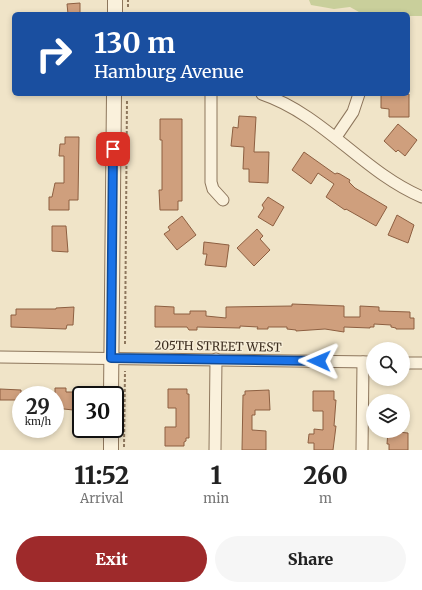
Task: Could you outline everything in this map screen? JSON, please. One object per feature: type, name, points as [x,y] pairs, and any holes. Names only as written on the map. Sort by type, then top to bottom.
[{"type":"street","points":[[115,0],[115,12]]},
{"type":"street","points":[[111,386],[114,96]]},
{"type":"street","points":[[211,96],[211,182],[213,189],[223,200]]},
{"type":"street","points":[[268,96],[280,100],[304,114],[400,186],[422,197]]},
{"type":"street","points":[[336,137],[351,116],[357,96]]},
{"type":"street","name":"205TH STREET WEST","points":[[0,357],[366,362]]},
{"type":"street","points":[[215,450],[216,359]]},
{"type":"street","points":[[410,363],[422,363]]},
{"type":"street","points":[[362,450],[366,386]]},
{"type":"street","points":[[111,438],[111,450]]},
{"type":"path","points":[[125,344],[127,100]]},
{"type":"path","points":[[124,450],[125,371]]},
{"type":"green space","points":[[309,0],[422,0],[422,16],[410,16],[410,12],[359,12],[350,7],[334,9],[311,5]]},
{"type":"building","points":[[80,3],[80,12],[68,12],[67,4]]},
{"type":"building","points":[[381,96],[409,96],[409,117],[389,117],[389,109],[381,108]]},
{"type":"building","points":[[239,116],[256,117],[254,152],[269,152],[268,183],[249,182],[249,169],[243,169],[244,147],[231,146],[233,127],[238,128]]},
{"type":"building","points":[[160,119],[182,119],[182,201],[178,201],[178,210],[160,210],[159,190],[162,190],[162,140],[160,140]]},
{"type":"building","points":[[398,124],[417,140],[405,156],[398,150],[396,152],[384,141]]},
{"type":"building","points":[[65,137],[79,137],[78,200],[69,200],[69,210],[49,210],[49,197],[52,197],[55,183],[64,183],[64,156],[59,156],[60,144],[65,144]]},
{"type":"building","points":[[304,152],[335,174],[340,174],[350,180],[349,182],[355,188],[387,207],[376,226],[346,209],[345,210],[326,197],[334,184],[318,173],[311,184],[292,170]]},
{"type":"building","points":[[268,197],[284,207],[273,226],[258,217],[264,208],[262,205]]},
{"type":"building","points":[[397,215],[414,225],[408,243],[388,235]]},
{"type":"building","points":[[182,216],[196,235],[177,250],[164,234],[170,230],[168,227]]},
{"type":"building","points":[[52,226],[66,226],[68,252],[52,251]]},
{"type":"building","points":[[257,229],[263,236],[260,239],[270,250],[254,266],[237,248]]},
{"type":"building","points":[[204,242],[229,245],[226,267],[205,265],[207,254],[203,254]]},
{"type":"building","points":[[292,304],[344,306],[344,317],[360,317],[360,306],[379,307],[379,311],[410,312],[410,318],[414,318],[414,329],[396,329],[391,327],[391,325],[374,324],[374,327],[370,328],[344,327],[344,332],[325,329],[296,331],[287,329],[287,327],[268,327],[268,329],[257,329],[258,327],[240,326],[240,328],[197,327],[197,330],[189,330],[187,327],[155,327],[155,306],[174,307],[174,314],[190,314],[190,311],[206,311],[206,316],[226,318],[226,307],[292,306]]},
{"type":"building","points":[[74,307],[73,325],[67,325],[66,329],[11,327],[11,315],[16,315],[16,309],[56,309]]},
{"type":"building","points":[[64,388],[66,388],[66,392],[72,392],[72,410],[64,409]]},
{"type":"building","points":[[0,389],[12,390],[12,400],[0,400]]},
{"type":"building","points":[[168,389],[187,389],[187,394],[189,394],[189,438],[186,438],[184,446],[165,446],[165,427],[176,427],[176,408],[168,408]]},
{"type":"building","points":[[269,390],[270,410],[255,410],[255,415],[252,415],[252,430],[266,431],[266,450],[242,450],[243,395],[245,395],[245,391]]},
{"type":"building","points":[[313,391],[334,391],[334,400],[336,400],[334,426],[336,426],[333,450],[314,450],[314,443],[308,443],[309,434],[314,434],[314,429],[323,430],[323,411],[313,411]]},
{"type":"building","points":[[387,438],[408,438],[408,450],[389,450],[389,444],[387,444]]},
{"type":"route","points":[[113,149],[111,358],[319,361]]}]
